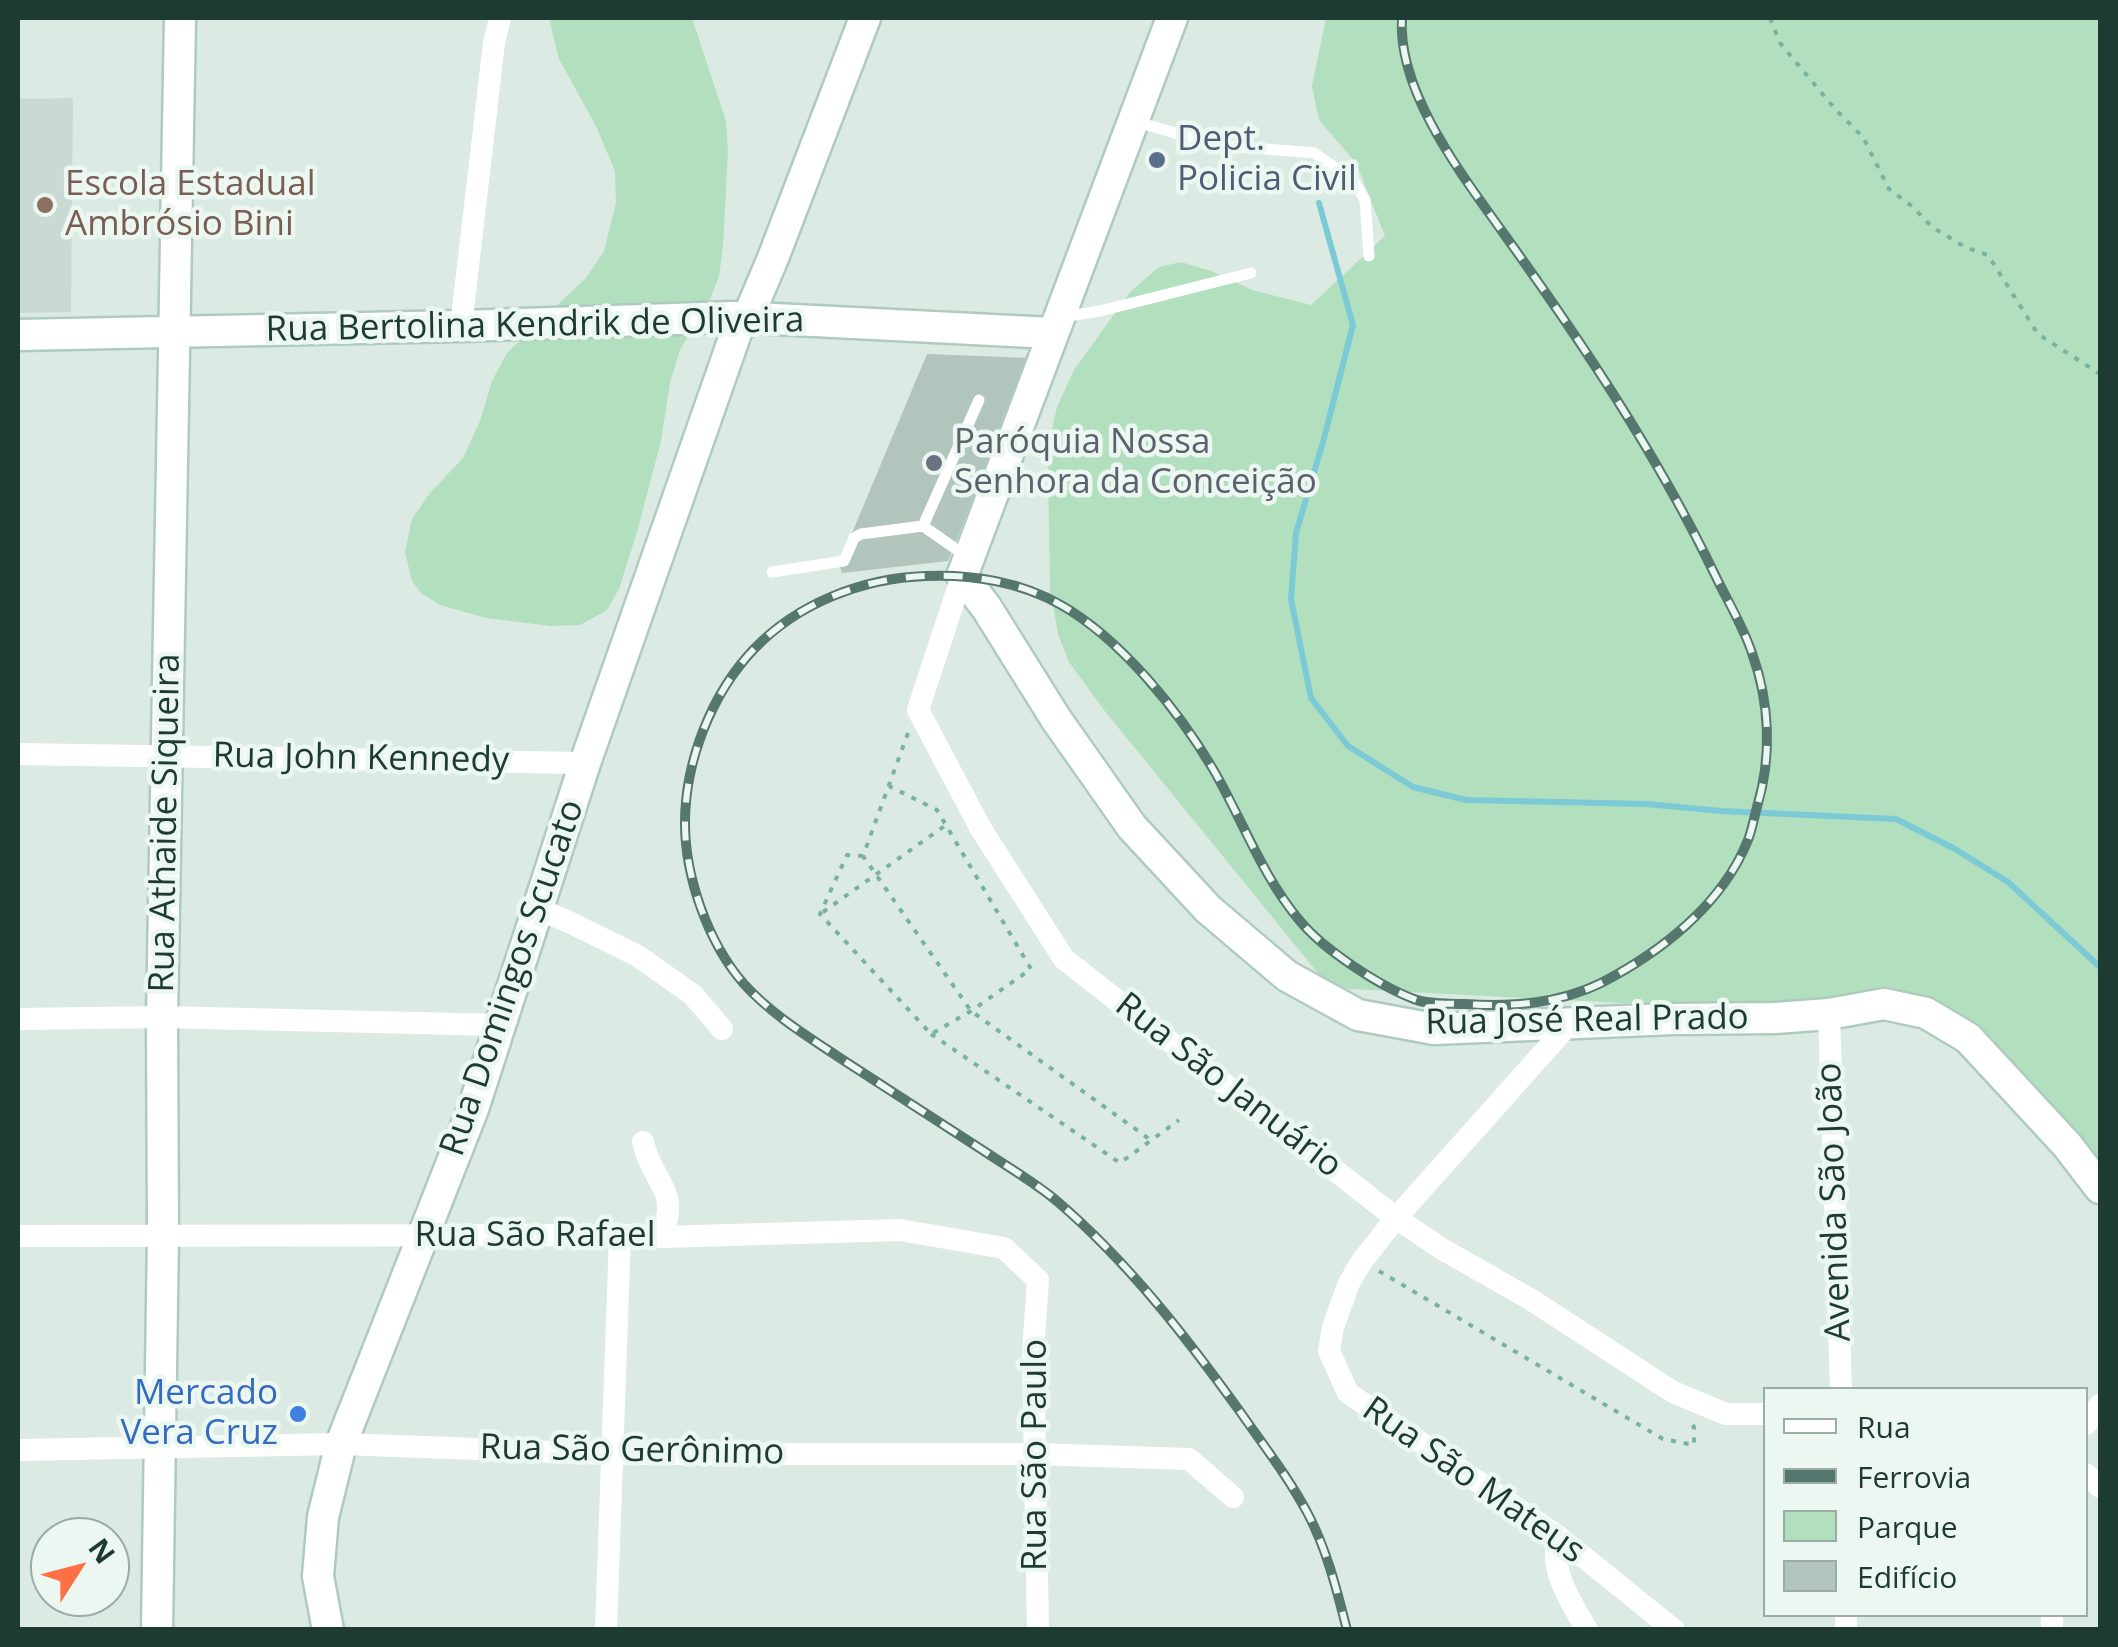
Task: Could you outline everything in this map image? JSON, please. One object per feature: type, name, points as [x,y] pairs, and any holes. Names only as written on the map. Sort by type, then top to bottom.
[{"type":"street","name":"Rua Athaide Siqueira","points":[[158,1630],[162,1017],[180,18]]},
{"type":"street","points":[[461,326],[500,18]]},
{"type":"street","name":"Rua Domingos Scucato","points":[[740,322],[756,250],[846,18]]},
{"type":"street","name":"Rua Domingos Scucato","points":[[328,1630],[318,1576],[323,1516],[341,1444],[473,1108],[585,764],[740,322],[865,18]]},
{"type":"street","points":[[918,710],[966,567],[1172,18]]},
{"type":"street","name":"Rua Bertolina Kendrik de Oliveira","points":[[18,335],[740,322],[1055,326]]},
{"type":"street","name":"Rua José Real Prado","points":[[966,567],[986,608],[1056,718],[1132,827],[1208,909],[1286,976],[1358,1015],[1434,1029],[1829,1014],[1884,1004],[1926,1013],[1968,1038],[2067,1145],[2100,1188]]},
{"type":"street","name":"Rua São Januário","points":[[918,710],[981,829],[1064,959],[1396,1218],[1442,1248],[1530,1299],[1673,1392],[1726,1414],[1763,1414]]},
{"type":"street","name":"Rua John Kennedy","points":[[18,754],[585,764]]},
{"type":"street","points":[[538,909],[638,956],[693,995],[722,1029]]},
{"type":"street","name":"Avenida São João","points":[[1829,1014],[1841,1387]]},
{"type":"street","points":[[18,1019],[162,1017],[501,1025]]},
{"type":"street","name":"Rua São Mateus","points":[[1569,1024],[1362,1261],[1333,1327],[1329,1351],[1348,1393],[1560,1537],[1674,1630]]},
{"type":"street","points":[[644,1142],[668,1195],[669,1218],[662,1238]]},
{"type":"street","name":"Rua São Rafael","points":[[18,1236],[662,1238],[900,1230],[1004,1248],[1038,1280]]},
{"type":"street","points":[[606,1630],[620,1236]]},
{"type":"street","name":"Rua São Paulo","points":[[1038,1280],[1034,1352],[1038,1630]]},
{"type":"street","name":"Rua São Gerônimo","points":[[18,1450],[341,1444],[612,1454],[1034,1454],[1188,1459],[1233,1497]]},
{"type":"street","points":[[1560,1537],[1555,1549],[1558,1569],[1586,1630]]},
{"type":"lane","points":[[1133,121],[1217,145],[1314,153],[1353,180],[1364,200],[1368,256]]},
{"type":"lane","points":[[1055,326],[1252,273]]},
{"type":"lane","points":[[923,526],[979,400]]},
{"type":"lane","points":[[923,526],[966,567]]},
{"type":"lane","points":[[772,572],[844,561],[854,538],[861,534],[923,526]]},
{"type":"path","points":[[1770,18],[1780,43],[1834,110],[1864,137],[1889,189],[1932,226],[1966,248],[1988,254],[2038,334],[2100,374]]},
{"type":"path","points":[[863,856],[918,710]]},
{"type":"path","points":[[888,786],[937,810],[1031,969],[931,1034]]},
{"type":"path","points":[[820,914],[946,825]]},
{"type":"path","points":[[820,914],[848,856],[863,856]]},
{"type":"path","points":[[863,856],[971,1011],[1152,1141]]},
{"type":"path","points":[[820,914],[931,1034],[1120,1163],[1180,1120]]},
{"type":"path","points":[[1362,1261],[1663,1439],[1694,1445],[1694,1428],[1673,1392]]},
{"type":"shaded area","name":"Escola Estadual Ambrósio Bini","points":[[73,98],[71,312],[18,313],[18,99]]},
{"type":"green space","points":[[549,18],[692,18],[726,121],[728,152],[719,277],[680,350],[670,382],[661,441],[619,589],[607,610],[580,625],[551,626],[486,618],[440,605],[421,593],[412,581],[405,552],[412,519],[463,458],[492,381],[507,353],[586,278],[604,251],[616,203],[615,171],[596,126],[559,59]]},
{"type":"green space","points":[[1326,18],[2100,18],[2100,1160],[1916,1018],[1330,988],[1069,662],[1058,634],[1050,588],[1050,438],[1057,407],[1074,370],[1130,292],[1159,267],[1181,262],[1252,290],[1311,305],[1385,236],[1356,163],[1319,120],[1312,86]]},
{"type":"building","name":"Paróquia Nossa Senhora da Conceição","points":[[927,354],[1029,358],[948,561],[842,573],[839,564]]},
{"type":"waterway","points":[[1319,203],[1353,325],[1296,533],[1291,599],[1311,698],[1348,746],[1413,787],[1466,800],[1647,804],[1896,819],[2008,882],[2100,967]]},
{"type":"railway","points":[[1347,1630],[1326,1556],[1301,1501],[1221,1385],[1156,1302],[1109,1250],[1050,1195],[802,1033],[744,984],[720,949],[701,908],[689,865],[685,823],[690,776],[703,730],[739,667],[771,633],[811,606],[855,588],[902,578],[961,576],[1013,585],[1046,597],[1083,619],[1126,656],[1199,746],[1263,866],[1300,921],[1337,955],[1400,993],[1426,1002],[1483,1005],[1568,996],[1601,983],[1646,957],[1706,906],[1737,864],[1762,788],[1767,730],[1752,653],[1693,531],[1643,443],[1436,132],[1410,75],[1402,18]]},
{"type":"place","name":"Dept. Policia Civil","points":[[1157,160]]},
{"type":"place","name":"Escola Estadual Ambrósio Bini","points":[[45,205]]},
{"type":"place","name":"Paróquia Nossa Senhora da Conceição","points":[[934,463]]},
{"type":"place","name":"Mercado Vera Cruz","points":[[298,1414]]}]
